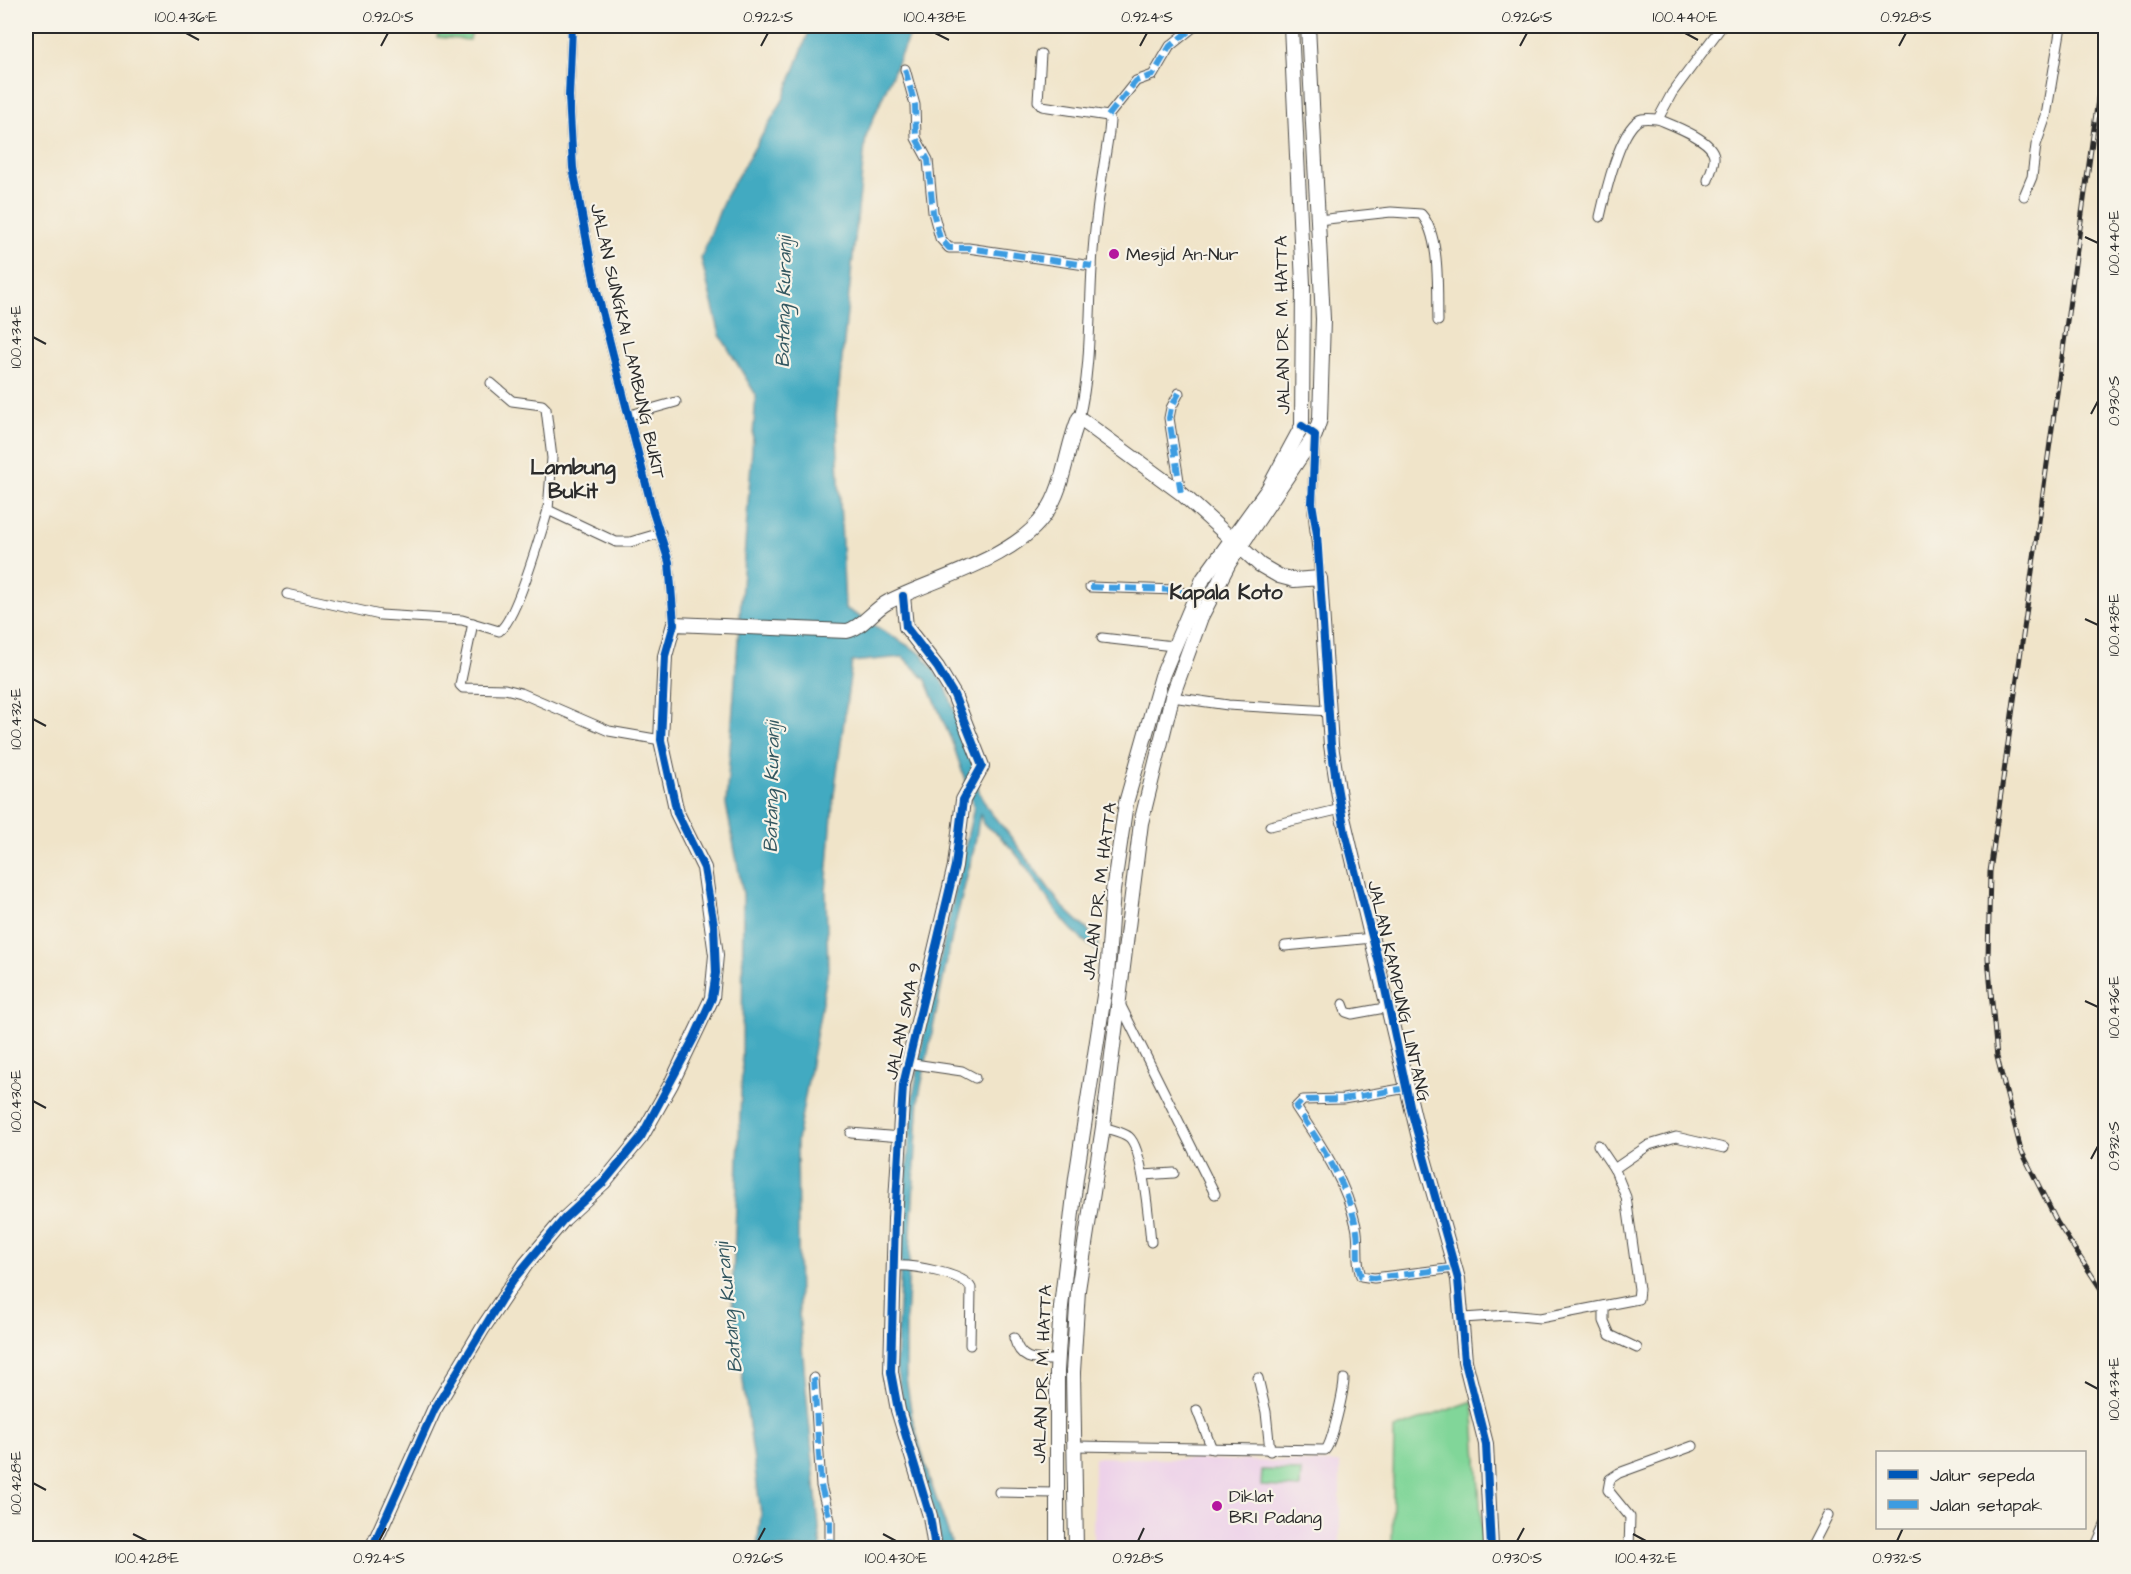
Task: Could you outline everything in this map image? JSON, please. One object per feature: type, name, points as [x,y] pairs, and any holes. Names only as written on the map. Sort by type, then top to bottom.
[{"type":"street","name":"JALAN SUNGKAI LAMBUNG BUKIT","points":[[572,26],[569,96],[573,168],[595,284],[669,562],[674,624]]},
{"type":"street","points":[[1108,116],[1136,81],[1153,75],[1170,46],[1195,26]]},
{"type":"street","name":"JALAN DR. M. HATTA","points":[[1076,1548],[1073,1372],[1078,1290],[1103,1127],[1141,823],[1172,697],[1201,617],[1236,543],[1302,426],[1304,284],[1291,26]]},
{"type":"street","name":"JALAN DR. M. HATTA","points":[[1057,1548],[1057,1366],[1070,1226],[1107,976],[1113,891],[1126,803],[1173,646],[1203,579],[1236,543],[1316,435],[1320,419],[1323,319],[1308,26]]},
{"type":"street","points":[[1658,119],[1672,93],[1722,26]]},
{"type":"street","points":[[2024,196],[2032,177],[2036,145],[2046,116],[2061,26]]},
{"type":"street","points":[[1041,54],[1038,101],[1042,106],[1108,116]]},
{"type":"street","points":[[904,69],[915,105],[915,138],[928,160],[933,212],[940,238],[945,245],[953,249],[968,248],[1092,266]]},
{"type":"street","points":[[372,1548],[434,1410],[494,1310],[513,1280],[544,1242],[604,1182],[641,1137],[676,1075],[712,998],[716,955],[704,868],[677,813],[661,740],[665,656],[674,624],[848,631],[887,602],[994,554],[1034,529],[1047,513],[1059,486],[1085,393],[1096,211],[1110,121],[1108,116]]},
{"type":"street","points":[[1600,217],[1613,164],[1639,120],[1658,119],[1694,135],[1712,149],[1714,159],[1708,180]]},
{"type":"street","points":[[1297,177],[1314,176]]},
{"type":"street","points":[[1318,220],[1391,212],[1421,213],[1427,220],[1433,236],[1438,321]]},
{"type":"street","points":[[287,594],[380,615],[462,620],[499,631],[507,622],[519,596],[548,510],[552,458],[546,409],[542,405],[512,401],[491,383]]},
{"type":"street","points":[[1179,393],[1170,408],[1169,418],[1180,493]]},
{"type":"street","points":[[630,416],[676,402]]},
{"type":"street","points":[[1079,418],[1180,493],[1260,565],[1279,576],[1294,580],[1320,578]]},
{"type":"street","points":[[1302,426],[1316,435]]},
{"type":"street","name":"JALAN KAMPUNG LINTANG","points":[[1316,435],[1312,503],[1320,578],[1331,745],[1341,809],[1431,1186],[1455,1268],[1463,1318],[1466,1361],[1486,1444],[1491,1548]]},
{"type":"street","points":[[548,510],[616,542],[630,542],[661,533]]},
{"type":"street","points":[[1090,586],[1175,590],[1195,597]]},
{"type":"street","name":"JALAN SMA 9","points":[[903,596],[904,618],[910,635],[937,667],[954,695],[982,766],[966,793],[960,815],[955,866],[912,1064],[901,1137],[901,1266],[891,1372],[893,1389],[930,1516],[936,1548]]},
{"type":"street","points":[[473,623],[460,685],[463,688],[505,689],[520,693],[609,731],[661,740]]},
{"type":"street","points":[[1102,638],[1173,646]]},
{"type":"street","points":[[1172,697],[1240,706],[1330,711]]},
{"type":"street","points":[[1270,826],[1341,809]]},
{"type":"street","points":[[1285,946],[1373,938]]},
{"type":"street","points":[[1118,1000],[1215,1194]]},
{"type":"street","points":[[1343,1004],[1346,1012],[1352,1014],[1390,1007]]},
{"type":"street","points":[[912,1064],[962,1071],[975,1078]]},
{"type":"street","points":[[1407,1088],[1343,1099],[1303,1100],[1296,1107],[1334,1165],[1348,1198],[1357,1228],[1361,1276],[1374,1278],[1455,1268]]},
{"type":"street","points":[[1103,1127],[1130,1137],[1143,1174],[1151,1242]]},
{"type":"street","points":[[851,1133],[901,1137]]},
{"type":"street","points":[[1614,1169],[1649,1145],[1677,1137],[1724,1148]]},
{"type":"street","points":[[1463,1318],[1508,1315],[1540,1318],[1588,1307],[1635,1301],[1639,1295],[1630,1215],[1624,1190],[1614,1169],[1598,1145]]},
{"type":"street","points":[[1143,1174],[1174,1173]]},
{"type":"street","points":[[901,1266],[952,1275],[969,1283],[970,1345]]},
{"type":"street","points":[[1604,1306],[1604,1321],[1610,1335],[1637,1348]]},
{"type":"street","points":[[1014,1338],[1018,1352],[1073,1372]]},
{"type":"street","points":[[814,1378],[821,1486],[830,1520],[831,1548]]},
{"type":"street","points":[[1258,1378],[1266,1412],[1270,1450]]},
{"type":"street","points":[[1074,1446],[1325,1450],[1332,1442],[1344,1379]]},
{"type":"street","points":[[1197,1410],[1212,1449]]},
{"type":"street","points":[[1629,1548],[1630,1517],[1608,1490],[1610,1479],[1619,1473],[1693,1446]]},
{"type":"street","points":[[999,1492],[1056,1493]]},
{"type":"street","points":[[1811,1548],[1828,1515]]},
{"type":"street","points":[[2095,1548],[2106,1523]]},
{"type":"shaded area","name":"Diklat BRI Padang","points":[[1094,1457],[1340,1463],[1340,1548],[1093,1548]]},
{"type":"green space","points":[[441,26],[475,26],[469,40],[437,37]]},
{"type":"green space","points":[[1473,1401],[1483,1548],[1392,1548],[1394,1429]]},
{"type":"green space","points":[[1262,1470],[1301,1471],[1300,1488],[1261,1486]]},
{"type":"water","name":"Batang Kuranji","points":[[811,26],[913,26],[866,136],[836,415],[845,608],[922,654],[946,687],[976,772],[979,792],[990,812],[1061,905],[1098,940],[1098,951],[1080,938],[1065,922],[1014,852],[983,824],[980,813],[919,1096],[906,1320],[906,1378],[912,1417],[929,1478],[951,1541],[951,1548],[942,1548],[935,1517],[913,1451],[896,1368],[903,1218],[913,1097],[928,1013],[974,807],[954,747],[926,680],[903,657],[852,662],[833,802],[826,892],[828,970],[797,1141],[799,1314],[821,1548],[757,1548],[761,1514],[732,1300],[742,1069],[743,894],[726,804],[756,395],[720,335],[701,258],[725,197],[783,100]]},
{"type":"railway","points":[[2106,42],[1990,872],[1988,958],[1997,1057],[2021,1150],[2057,1222],[2106,1297]]},
{"type":"marked path","points":[[1108,116],[1136,81],[1153,75],[1170,46],[1195,26]]},
{"type":"marked path","points":[[905,69],[915,105],[916,138],[928,160],[933,212],[940,238],[949,248],[968,248],[1092,266]]},
{"type":"marked path","points":[[1179,393],[1171,408],[1169,418],[1181,493]]},
{"type":"marked path","points":[[1090,587],[1175,590],[1195,597]]},
{"type":"marked path","points":[[1407,1088],[1343,1099],[1303,1100],[1296,1107],[1332,1164],[1346,1194],[1356,1226],[1361,1276],[1374,1278],[1455,1268]]},
{"type":"marked path","points":[[814,1378],[821,1486],[830,1520],[830,1548]]},
{"type":"cycle path","points":[[372,1548],[434,1410],[513,1280],[564,1219],[604,1182],[641,1137],[694,1038],[712,998],[716,973],[714,925],[704,868],[677,813],[661,740],[665,656],[674,624],[669,562],[653,512],[595,284],[573,168],[569,96],[572,26]]},
{"type":"cycle path","points":[[1302,426],[1315,435],[1312,503],[1317,534],[1331,745],[1336,781],[1345,832],[1382,975],[1411,1110],[1458,1279],[1465,1361],[1486,1444],[1491,1548]]},
{"type":"cycle path","points":[[903,596],[906,627],[937,667],[954,695],[982,766],[963,800],[955,866],[903,1085],[895,1219],[891,1372],[898,1410],[930,1516],[935,1548]]},
{"type":"place","name":"Mesjid An-Nur","points":[[1114,254]]},
{"type":"place","name":"Diklat BRI Padang","points":[[1217,1506]]},
{"type":"district","name":"Lambung Bukit","points":[[573,479]]},
{"type":"district","name":"Kapala Koto","points":[[1226,592]]}]
